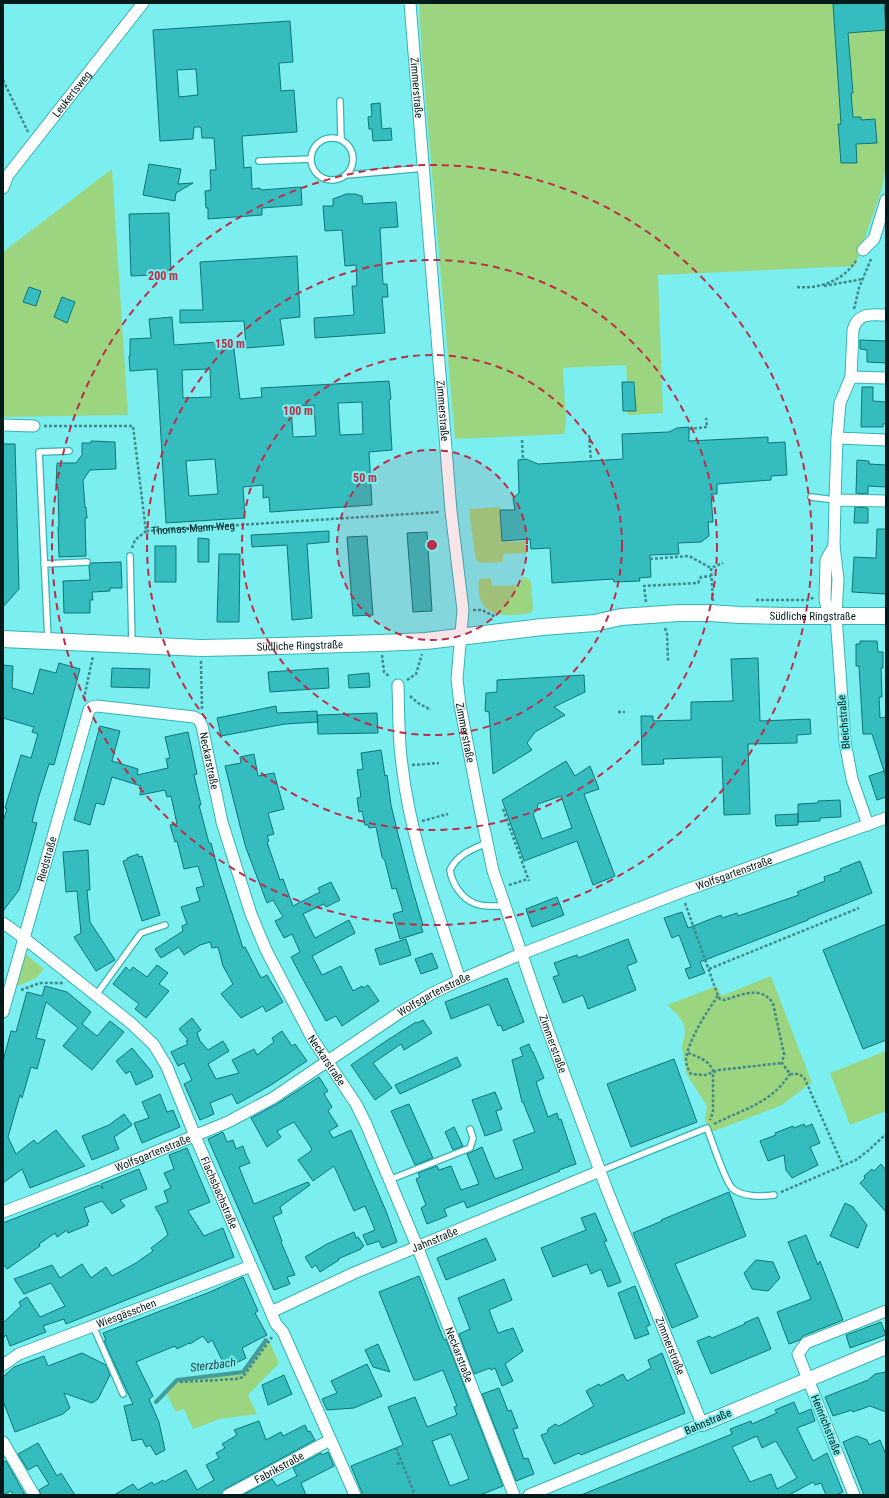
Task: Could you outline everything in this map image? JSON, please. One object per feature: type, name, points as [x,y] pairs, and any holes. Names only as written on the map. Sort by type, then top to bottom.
[{"type":"main road","name":"Südliche Ringstraße","points":[[3,639],[201,648],[380,644],[426,641],[548,626],[595,622],[621,617],[679,613],[886,616]]},
{"type":"main road","name":"Südliche Ringstraße","points":[[595,622],[621,625],[664,623],[739,615]]},
{"type":"street","name":"Leukertsweg","points":[[3,188],[8,175],[143,3]]},
{"type":"street","name":"Zimmerstraße","points":[[410,3],[451,511],[463,608],[457,679],[487,843],[493,871],[521,954],[600,1171],[702,1424]]},
{"type":"street","points":[[863,250],[874,239],[886,200]]},
{"type":"street","points":[[886,315],[866,315],[860,317],[855,323],[852,335],[851,377],[886,378]]},
{"type":"street","name":"Bleichstraße","points":[[851,377],[840,403],[837,438],[834,546],[838,579],[833,616],[845,742],[852,779],[868,825]]},
{"type":"street","points":[[3,425],[34,426]]},
{"type":"street","points":[[837,438],[886,440]]},
{"type":"street","points":[[835,500],[886,501]]},
{"type":"street","points":[[398,685],[399,739],[412,824],[432,898],[460,980]]},
{"type":"street","name":"Neckarstraße","points":[[92,707],[194,717],[200,720],[222,822],[251,914],[266,950],[312,1038],[356,1104],[417,1246],[514,1495]]},
{"type":"street","name":"Riedstraße","points":[[3,1012],[89,710],[92,707]]},
{"type":"street","name":"Wolfsgartenstraße","points":[[4,1210],[87,1180],[228,1122],[269,1100],[398,1013],[431,994],[460,980],[521,954],[681,892],[886,818]]},
{"type":"street","name":"Flachsbachstraße","points":[[3,923],[132,1024],[154,1045],[166,1067],[194,1136],[276,1324],[283,1332],[355,1495]]},
{"type":"street","name":"Jahnstraße","points":[[271,1312],[354,1273],[417,1246],[600,1171]]},
{"type":"street","name":"Wiesgässchen","points":[[3,1365],[19,1354],[251,1266]]},
{"type":"street","name":"Heinrichstraße","points":[[854,1495],[798,1354],[806,1343],[886,1311]]},
{"type":"street","name":"Bahnstraße","points":[[529,1495],[886,1347]]},
{"type":"street","name":"Fabrikstraße","points":[[228,1495],[330,1440]]},
{"type":"street","points":[[3,1442],[34,1495]]},
{"type":"lane","points":[[340,101],[341,139]]},
{"type":"lane","points":[[328,138],[334,138],[341,139],[352,149],[354,163],[347,175],[334,181],[320,177],[315,172],[311,159],[312,152],[321,141],[328,138]]},
{"type":"lane","points":[[259,161],[311,159]]},
{"type":"lane","points":[[347,175],[424,168]]},
{"type":"lane","points":[[48,641],[39,452],[68,451]]},
{"type":"lane","points":[[811,497],[835,500]]},
{"type":"lane","points":[[130,556],[132,645]]},
{"type":"lane","points":[[44,564],[87,562]]},
{"type":"lane","points":[[487,843],[472,849],[457,860],[450,870],[451,877],[457,889],[475,904],[505,906]]},
{"type":"lane","points":[[96,995],[141,934],[165,925]]},
{"type":"lane","points":[[600,1171],[707,1128],[731,1187],[741,1193],[762,1197],[774,1195]]},
{"type":"lane","points":[[389,1180],[470,1148],[473,1138],[470,1129]]},
{"type":"lane","points":[[93,1326],[123,1394]]},
{"type":"path","points":[[3,80],[33,143]]},
{"type":"path","points":[[855,323],[854,306],[872,254],[874,239]]},
{"type":"path","points":[[812,288],[831,283],[842,276],[853,267],[863,250]]},
{"type":"path","points":[[798,287],[812,288],[863,279]]},
{"type":"path","points":[[689,429],[707,427],[706,418]]},
{"type":"path","name":"Thomas-Mann-Weg","points":[[34,426],[133,426],[146,531],[451,511]]},
{"type":"path","points":[[589,436],[591,461]]},
{"type":"path","points":[[522,440],[523,460]]},
{"type":"path","points":[[130,556],[135,540],[146,531]]},
{"type":"path","points":[[650,558],[689,556],[711,568]]},
{"type":"path","points":[[711,568],[723,563]]},
{"type":"path","points":[[711,568],[713,601]]},
{"type":"path","points":[[646,607],[644,586],[698,583],[701,577],[711,576]]},
{"type":"path","points":[[664,623],[667,634],[668,662]]},
{"type":"path","points":[[398,685],[416,674],[426,641]]},
{"type":"path","points":[[92,707],[84,698],[95,643]]},
{"type":"path","points":[[380,644],[384,672],[418,703],[431,710]]},
{"type":"path","points":[[200,720],[202,712],[201,648]]},
{"type":"path","points":[[618,712],[625,712]]},
{"type":"path","points":[[402,766],[439,763]]},
{"type":"path","points":[[503,809],[528,880],[508,886]]},
{"type":"path","points":[[412,824],[448,814]]},
{"type":"path","points":[[681,892],[720,999],[724,1000],[753,993],[760,993],[769,997],[773,1003],[784,1058],[782,1063]]},
{"type":"path","points":[[709,969],[859,908]]},
{"type":"path","points":[[8,995],[40,983],[56,984],[77,980]]},
{"type":"path","points":[[718,996],[697,1030],[688,1052],[686,1058],[691,1074],[705,1075],[713,1071],[782,1063]]},
{"type":"path","points":[[688,1052],[708,1062],[713,1071],[713,1112],[707,1128]]},
{"type":"path","points":[[782,1063],[790,1074]]},
{"type":"path","points":[[707,1128],[729,1116],[751,1108],[764,1100],[781,1086],[790,1074]]},
{"type":"path","points":[[790,1074],[798,1074],[804,1077],[843,1166]]},
{"type":"path","points":[[774,1195],[856,1160],[886,1134]]},
{"type":"path","points":[[180,1382],[236,1379],[243,1377],[269,1340],[283,1332]]},
{"type":"path","points":[[396,1448],[415,1495]]},
{"type":"path","points":[[396,1464],[402,1462]]},
{"type":"green space","points":[[419,3],[886,3],[886,165],[882,189],[855,266],[658,275],[663,413],[628,415],[627,411],[636,410],[635,382],[627,382],[626,365],[563,368],[566,422],[564,434],[455,439],[422,56]]},
{"type":"green space","points":[[112,169],[128,415],[3,417],[3,252]]},
{"type":"green space","points":[[500,507],[502,541],[526,541],[527,553],[503,554],[503,562],[480,563],[476,560],[469,509]]},
{"type":"green space","points":[[521,577],[531,581],[533,609],[531,613],[516,615],[500,614],[487,608],[482,602],[479,594],[480,579],[491,578],[492,586],[521,585]]},
{"type":"green space","points":[[24,953],[44,969],[36,978],[11,989]]},
{"type":"green space","points":[[771,976],[812,1083],[782,1105],[714,1131],[710,1131],[705,1120],[707,1106],[687,1075],[682,1047],[685,1034],[684,1024],[677,1014],[667,1005],[717,986],[722,996]]},
{"type":"green space","points":[[886,1051],[886,1111],[850,1125],[830,1073]]},
{"type":"green space","points":[[268,1339],[279,1363],[248,1395],[257,1414],[220,1419],[193,1429],[184,1409],[176,1412],[166,1393],[178,1381],[243,1374]]},
{"type":"building","points":[[884,3],[886,30],[848,33],[853,93],[851,93],[853,117],[861,117],[861,120],[875,119],[877,143],[856,144],[857,163],[841,163],[838,124],[841,124],[833,4]]},
{"type":"building","points":[[290,21],[293,62],[279,63],[281,91],[294,90],[297,132],[242,136],[244,168],[251,167],[252,189],[260,188],[261,190],[301,187],[302,205],[262,208],[262,215],[208,219],[205,191],[211,190],[210,170],[216,170],[214,138],[202,138],[201,127],[194,127],[193,139],[160,141],[153,30]],"holes":[[[196,69],[198,95],[179,97],[177,70]]]},
{"type":"building","points":[[380,103],[382,129],[391,128],[392,140],[373,141],[372,129],[369,129],[368,117],[372,116],[371,104]]},
{"type":"building","points":[[149,164],[181,169],[178,184],[193,183],[176,193],[175,201],[143,195]]},
{"type":"building","points":[[346,194],[362,196],[363,204],[396,202],[398,227],[380,228],[383,284],[387,284],[388,297],[382,297],[385,333],[315,338],[314,318],[354,315],[352,286],[357,286],[356,265],[345,266],[342,230],[325,231],[323,206],[333,206],[333,199]]},
{"type":"building","points":[[169,213],[171,274],[131,276],[129,214]]},
{"type":"building","points":[[297,256],[300,317],[280,319],[284,345],[246,348],[244,321],[180,323],[180,310],[203,310],[200,262]]},
{"type":"building","points":[[29,287],[41,291],[36,306],[23,302]]},
{"type":"building","points":[[62,297],[75,302],[67,323],[54,317]]},
{"type":"building","points":[[172,317],[174,345],[233,341],[240,399],[262,397],[261,388],[389,381],[391,399],[389,400],[392,450],[369,452],[372,505],[270,512],[269,497],[263,498],[263,485],[243,487],[245,518],[166,523],[157,369],[130,371],[130,339],[151,338],[149,319]],"holes":[[[210,369],[211,397],[183,398],[182,370]],[[362,402],[363,434],[340,435],[338,403]],[[314,405],[316,436],[293,437],[291,406]],[[215,459],[218,494],[189,496],[186,461]]]},
{"type":"building","points":[[860,340],[886,341],[886,363],[867,362],[867,350],[860,349]]},
{"type":"building","points":[[622,382],[634,382],[636,411],[623,411]]},
{"type":"building","points":[[862,387],[873,387],[873,401],[886,402],[886,424],[883,424],[883,427],[861,427]]},
{"type":"building","points":[[689,427],[689,441],[768,437],[768,443],[785,442],[787,475],[771,476],[771,480],[717,484],[717,494],[711,494],[713,522],[708,522],[709,536],[701,542],[678,543],[679,554],[650,555],[651,577],[639,578],[640,581],[614,582],[613,579],[552,583],[550,548],[531,549],[530,539],[502,541],[500,510],[515,510],[513,498],[519,493],[518,460],[526,459],[538,464],[623,459],[622,434],[669,432],[677,428]]},
{"type":"building","points":[[91,441],[115,442],[116,469],[90,470],[83,480],[87,518],[85,518],[86,556],[59,557],[58,487],[56,487],[57,463],[76,463],[82,455],[82,443],[91,443]]},
{"type":"building","points":[[3,444],[15,444],[19,589],[3,607]]},
{"type":"building","points":[[857,460],[869,461],[869,464],[886,465],[886,487],[868,486],[868,494],[856,493]]},
{"type":"building","points":[[855,507],[868,508],[868,523],[854,523]]},
{"type":"building","points":[[877,529],[886,529],[886,594],[852,592],[854,557],[876,558]]},
{"type":"building","points":[[329,531],[329,542],[307,544],[312,618],[292,620],[287,545],[252,547],[251,535]]},
{"type":"building","points":[[427,532],[432,611],[413,612],[407,533]]},
{"type":"building","points":[[367,536],[373,615],[353,616],[347,537]]},
{"type":"building","points":[[198,538],[209,539],[209,562],[198,562]]},
{"type":"building","points":[[155,546],[176,546],[176,582],[155,582]]},
{"type":"building","points":[[219,554],[240,554],[239,622],[217,622]]},
{"type":"building","points":[[121,562],[122,588],[110,588],[110,591],[92,592],[93,600],[90,600],[90,613],[64,613],[63,581],[90,580],[89,566],[91,563]]},
{"type":"building","points":[[860,641],[877,641],[878,652],[883,652],[883,668],[881,668],[882,697],[879,697],[880,718],[886,717],[886,771],[884,771],[872,734],[863,734],[859,666],[856,666],[856,644],[860,644]]},
{"type":"building","points":[[758,658],[760,721],[810,719],[811,734],[797,735],[797,743],[748,744],[750,814],[724,815],[722,757],[663,759],[664,764],[642,765],[641,716],[653,716],[653,721],[691,720],[691,702],[733,701],[731,659]]},
{"type":"building","points":[[59,663],[80,669],[54,765],[49,764],[38,799],[32,822],[37,823],[19,890],[3,911],[3,821],[7,809],[5,808],[21,755],[31,758],[38,734],[32,732],[34,727],[3,718],[3,665],[13,666],[12,688],[33,694],[40,669],[56,673]]},
{"type":"building","points":[[112,668],[150,669],[149,688],[111,687]]},
{"type":"building","points":[[328,668],[329,688],[270,692],[268,672]]},
{"type":"building","points":[[369,673],[370,687],[349,688],[348,675]]},
{"type":"building","points":[[584,675],[585,692],[554,707],[565,715],[535,732],[527,743],[532,750],[493,774],[489,712],[485,711],[486,693],[497,692],[497,680]]},
{"type":"building","points":[[276,706],[277,713],[317,711],[318,722],[285,724],[221,736],[217,718]]},
{"type":"building","points":[[377,713],[378,733],[318,734],[317,715]]},
{"type":"building","points":[[100,726],[120,731],[112,761],[138,769],[137,775],[168,768],[166,759],[170,758],[165,737],[188,732],[197,774],[194,775],[201,805],[199,805],[209,843],[211,843],[243,948],[245,947],[261,978],[267,975],[283,1002],[266,1012],[263,1006],[241,1018],[221,994],[233,984],[223,966],[218,947],[212,948],[210,942],[200,945],[184,955],[179,947],[161,958],[155,949],[183,931],[182,926],[187,924],[181,907],[200,901],[196,888],[204,886],[198,866],[184,869],[177,841],[175,842],[170,825],[177,824],[171,796],[167,797],[165,790],[140,795],[141,786],[112,777],[104,805],[96,803],[90,825],[74,820]]},
{"type":"building","points":[[381,750],[385,776],[387,775],[391,805],[423,925],[421,926],[423,932],[400,939],[393,914],[403,911],[396,888],[392,889],[385,861],[382,857],[376,827],[369,828],[368,825],[365,825],[362,811],[359,812],[357,798],[361,797],[357,770],[363,769],[361,753]]},
{"type":"building","points":[[254,754],[258,776],[274,773],[284,809],[268,813],[274,834],[267,836],[269,841],[267,842],[280,880],[283,879],[293,906],[320,892],[318,888],[331,882],[340,900],[326,907],[324,904],[303,914],[315,938],[349,920],[355,933],[312,956],[322,975],[341,966],[353,991],[362,986],[363,988],[368,985],[379,1001],[342,1026],[336,1016],[326,1021],[300,974],[291,957],[300,952],[292,934],[284,938],[275,921],[283,917],[273,900],[267,903],[246,848],[225,766],[241,763],[240,757]]},
{"type":"building","points":[[566,761],[575,776],[590,766],[599,789],[584,794],[615,876],[593,885],[577,841],[524,861],[502,800]],"holes":[[[561,796],[572,828],[542,839],[533,814],[537,810],[538,804]]]},
{"type":"building","points":[[884,771],[886,778],[886,797],[877,800],[869,776]]},
{"type":"building","points":[[840,800],[841,817],[820,818],[820,821],[798,822],[798,804]]},
{"type":"building","points":[[798,814],[798,825],[776,826],[775,815]]},
{"type":"building","points":[[88,850],[90,890],[87,890],[90,922],[115,960],[96,971],[74,937],[81,933],[77,891],[66,892],[63,852]]},
{"type":"building","points":[[138,854],[139,857],[142,856],[160,915],[142,921],[123,861]]},
{"type":"building","points":[[860,861],[872,893],[808,920],[700,962],[705,973],[689,979],[685,969],[691,967],[679,935],[672,938],[664,918],[682,912],[688,928],[721,915],[722,918],[737,913],[738,916],[799,895],[797,892],[825,881],[824,877],[841,871],[840,869]]},
{"type":"building","points":[[557,897],[564,915],[532,927],[526,909]]},
{"type":"building","points":[[886,924],[886,1040],[863,1049],[823,950]]},
{"type":"building","points":[[406,939],[411,955],[380,965],[375,949]]},
{"type":"building","points":[[628,939],[637,962],[627,966],[636,990],[588,1009],[583,995],[563,1003],[553,977],[559,975],[554,963],[577,955],[578,958]]},
{"type":"building","points":[[432,953],[438,968],[421,974],[415,959]]},
{"type":"building","points":[[157,965],[168,973],[159,984],[169,991],[146,1018],[135,1009],[139,1004],[113,984],[126,967],[130,971],[133,967],[147,977]]},
{"type":"building","points":[[507,978],[524,1022],[503,1031],[501,1025],[498,1026],[489,1004],[451,1019],[445,1002]]},
{"type":"building","points":[[45,986],[67,992],[91,1012],[82,1024],[97,1036],[110,1021],[124,1032],[92,1070],[63,1046],[78,1028],[46,1002],[36,1038],[45,1040],[37,1069],[31,1067],[22,1098],[20,1095],[8,1137],[16,1154],[34,1140],[37,1144],[56,1130],[85,1166],[30,1188],[22,1169],[3,1183],[3,1061],[11,1031],[16,1032],[27,992],[42,996]]},
{"type":"building","points":[[192,1018],[201,1030],[197,1033],[200,1041],[208,1050],[223,1041],[229,1051],[208,1064],[216,1079],[239,1073],[232,1060],[254,1049],[257,1055],[274,1042],[272,1038],[282,1031],[292,1046],[295,1044],[307,1061],[271,1085],[237,1104],[232,1094],[210,1103],[214,1114],[200,1120],[184,1084],[192,1080],[184,1063],[178,1066],[171,1052],[188,1044],[186,1041],[188,1040],[179,1029]]},
{"type":"building","points":[[423,1020],[432,1033],[404,1050],[401,1044],[373,1063],[392,1088],[375,1100],[351,1065],[416,1022],[417,1023]]},
{"type":"building","points":[[529,1044],[544,1078],[536,1082],[548,1117],[557,1113],[559,1120],[561,1119],[576,1164],[467,1208],[464,1201],[444,1209],[447,1216],[427,1224],[421,1208],[426,1205],[416,1179],[420,1177],[418,1173],[437,1166],[439,1170],[451,1166],[461,1190],[479,1184],[467,1154],[482,1147],[495,1179],[523,1169],[513,1140],[535,1132],[522,1102],[512,1060],[523,1056],[520,1048]]},
{"type":"building","points":[[132,1048],[151,1071],[153,1077],[136,1085],[130,1071],[126,1074],[116,1061]]},
{"type":"building","points":[[457,1057],[461,1066],[400,1094],[395,1085]]},
{"type":"building","points":[[674,1059],[697,1122],[631,1147],[607,1084]]},
{"type":"building","points":[[319,1077],[328,1091],[324,1094],[332,1107],[328,1111],[338,1126],[329,1131],[333,1138],[351,1130],[386,1211],[397,1242],[382,1248],[379,1241],[367,1245],[363,1235],[375,1230],[365,1206],[354,1211],[334,1166],[313,1181],[298,1160],[312,1149],[294,1122],[277,1131],[281,1137],[267,1147],[251,1118],[277,1104]]},
{"type":"building","points":[[495,1092],[502,1109],[496,1111],[502,1130],[485,1136],[472,1100]]},
{"type":"building","points":[[160,1094],[167,1112],[173,1110],[180,1127],[142,1143],[134,1123],[149,1118],[142,1102]]},
{"type":"building","points":[[409,1104],[433,1158],[415,1165],[391,1111]]},
{"type":"building","points":[[124,1114],[132,1125],[114,1137],[119,1149],[92,1160],[82,1136],[109,1125]]},
{"type":"building","points":[[804,1124],[805,1127],[812,1124],[820,1143],[810,1147],[818,1165],[792,1178],[786,1170],[784,1155],[768,1161],[760,1141],[793,1126],[794,1128]]},
{"type":"building","points":[[454,1127],[463,1146],[453,1150],[445,1132]]},
{"type":"building","points":[[223,1132],[227,1142],[233,1140],[236,1149],[243,1146],[250,1163],[239,1167],[254,1204],[308,1182],[310,1185],[280,1207],[282,1213],[273,1217],[282,1241],[281,1242],[295,1275],[287,1277],[290,1284],[274,1290],[208,1139]]},
{"type":"building","points":[[187,1148],[210,1202],[188,1211],[204,1236],[223,1228],[234,1257],[66,1324],[64,1319],[43,1326],[46,1332],[10,1346],[6,1335],[3,1338],[3,1323],[21,1306],[19,1302],[27,1297],[40,1317],[65,1306],[51,1283],[24,1294],[14,1279],[52,1265],[60,1278],[82,1264],[91,1278],[106,1267],[112,1276],[136,1263],[153,1251],[151,1248],[168,1235],[161,1217],[155,1207],[168,1202],[164,1191],[171,1188],[164,1173],[174,1169],[169,1155]]},
{"type":"building","points":[[881,1164],[886,1170],[886,1212],[860,1183],[865,1178],[864,1176],[872,1169],[874,1171]]},
{"type":"building","points":[[139,1169],[147,1189],[120,1200],[125,1206],[112,1214],[102,1201],[84,1208],[89,1222],[87,1223],[88,1225],[68,1233],[67,1230],[57,1237],[55,1233],[39,1244],[40,1246],[7,1269],[3,1264],[3,1223],[99,1185],[103,1189],[101,1184]]},
{"type":"building","points":[[729,1192],[746,1236],[675,1264],[698,1317],[672,1328],[633,1233]]},
{"type":"building","points":[[845,1203],[853,1207],[867,1225],[858,1248],[830,1236]]},
{"type":"building","points":[[595,1213],[607,1241],[604,1242],[621,1282],[608,1287],[601,1269],[591,1274],[587,1264],[553,1277],[541,1248],[586,1230],[581,1218]]},
{"type":"building","points":[[354,1232],[356,1238],[358,1237],[364,1246],[361,1249],[338,1259],[339,1260],[320,1272],[316,1265],[312,1268],[305,1257],[327,1244]]},
{"type":"building","points":[[806,1235],[818,1265],[820,1261],[843,1320],[803,1336],[800,1340],[789,1344],[777,1312],[811,1299],[788,1242]]},
{"type":"building","points":[[486,1238],[496,1260],[446,1280],[437,1258]]},
{"type":"building","points":[[756,1260],[773,1262],[780,1278],[768,1291],[752,1289],[744,1273]]},
{"type":"building","points":[[419,1276],[444,1340],[446,1339],[503,1486],[480,1495],[363,1495],[351,1466],[403,1445],[388,1407],[415,1397],[427,1427],[457,1415],[454,1407],[457,1406],[443,1370],[418,1380],[414,1380],[379,1292]],"holes":[[[451,1434],[469,1479],[450,1486],[432,1441]]]},
{"type":"building","points":[[243,1277],[258,1311],[255,1313],[267,1335],[242,1348],[246,1358],[226,1368],[212,1340],[208,1343],[203,1336],[190,1344],[189,1343],[177,1349],[175,1346],[136,1362],[153,1396],[149,1399],[159,1422],[165,1450],[156,1455],[150,1445],[146,1447],[142,1439],[132,1441],[124,1406],[133,1404],[104,1341],[106,1340],[103,1333],[210,1292]]},
{"type":"building","points":[[504,1279],[512,1300],[489,1310],[498,1333],[513,1328],[523,1351],[505,1364],[513,1381],[502,1386],[495,1368],[491,1370],[490,1368],[474,1374],[459,1334],[470,1329],[458,1298]]},
{"type":"building","points":[[635,1286],[650,1325],[646,1327],[649,1334],[635,1339],[618,1293]]},
{"type":"building","points":[[758,1317],[771,1349],[711,1374],[697,1341],[710,1336],[712,1338]]},
{"type":"building","points":[[881,1322],[886,1335],[850,1348],[846,1335]]},
{"type":"building","points":[[378,1344],[390,1372],[373,1367],[365,1350]]},
{"type":"building","points":[[82,1353],[106,1365],[110,1375],[98,1399],[92,1403],[64,1393],[70,1408],[63,1414],[15,1432],[3,1401],[3,1377],[14,1367],[44,1356],[48,1366]]},
{"type":"building","points":[[662,1353],[685,1413],[581,1455],[579,1453],[554,1464],[541,1435],[547,1433],[548,1429],[555,1424],[559,1426],[594,1406],[586,1391],[599,1384],[600,1386],[623,1374],[627,1381],[651,1368],[648,1360]]},
{"type":"building","points":[[367,1364],[382,1396],[354,1408],[327,1410],[322,1399],[337,1393],[331,1381]]},
{"type":"building","points":[[886,1372],[886,1412],[870,1406],[853,1412],[852,1410],[833,1416],[825,1397],[868,1380],[875,1374]]},
{"type":"building","points":[[284,1375],[292,1394],[268,1405],[262,1385]]},
{"type":"building","points":[[499,1388],[508,1411],[511,1410],[518,1428],[513,1429],[524,1459],[528,1458],[534,1474],[516,1481],[482,1394]]},
{"type":"building","points":[[794,1402],[799,1414],[811,1409],[815,1421],[797,1428],[813,1461],[827,1453],[843,1492],[836,1495],[826,1495],[821,1483],[815,1485],[813,1482],[789,1495],[581,1495],[732,1434],[730,1429],[751,1421],[752,1424],[777,1413],[775,1410]],"holes":[[[757,1436],[762,1448],[776,1441],[797,1478],[777,1489],[771,1474],[750,1482],[732,1447]]]},
{"type":"building","points":[[259,1421],[266,1440],[281,1432],[283,1436],[305,1425],[308,1432],[310,1431],[315,1440],[225,1489],[221,1495],[114,1495],[133,1484],[138,1490],[152,1482],[154,1485],[163,1480],[164,1482],[186,1470],[197,1490],[214,1480],[206,1465],[219,1458],[216,1453],[225,1448],[222,1444],[237,1435],[234,1430]]},
{"type":"building","points":[[857,1436],[867,1440],[869,1445],[880,1440],[886,1455],[886,1495],[864,1495],[843,1442]]},
{"type":"building","points":[[38,1443],[57,1476],[61,1473],[75,1495],[41,1495],[39,1490],[49,1484],[37,1465],[28,1470],[18,1454]]},
{"type":"building","points":[[328,1452],[334,1466],[301,1483],[306,1495],[243,1495],[272,1479],[277,1486],[297,1476],[293,1468],[321,1453],[322,1455]]},
{"type":"building","points":[[6,1461],[25,1495],[13,1495],[11,1491],[3,1495],[3,1462]]},
{"type":"waterway","name":"Sterzbach","points":[[156,1402],[177,1380],[243,1372],[266,1340]]}]
